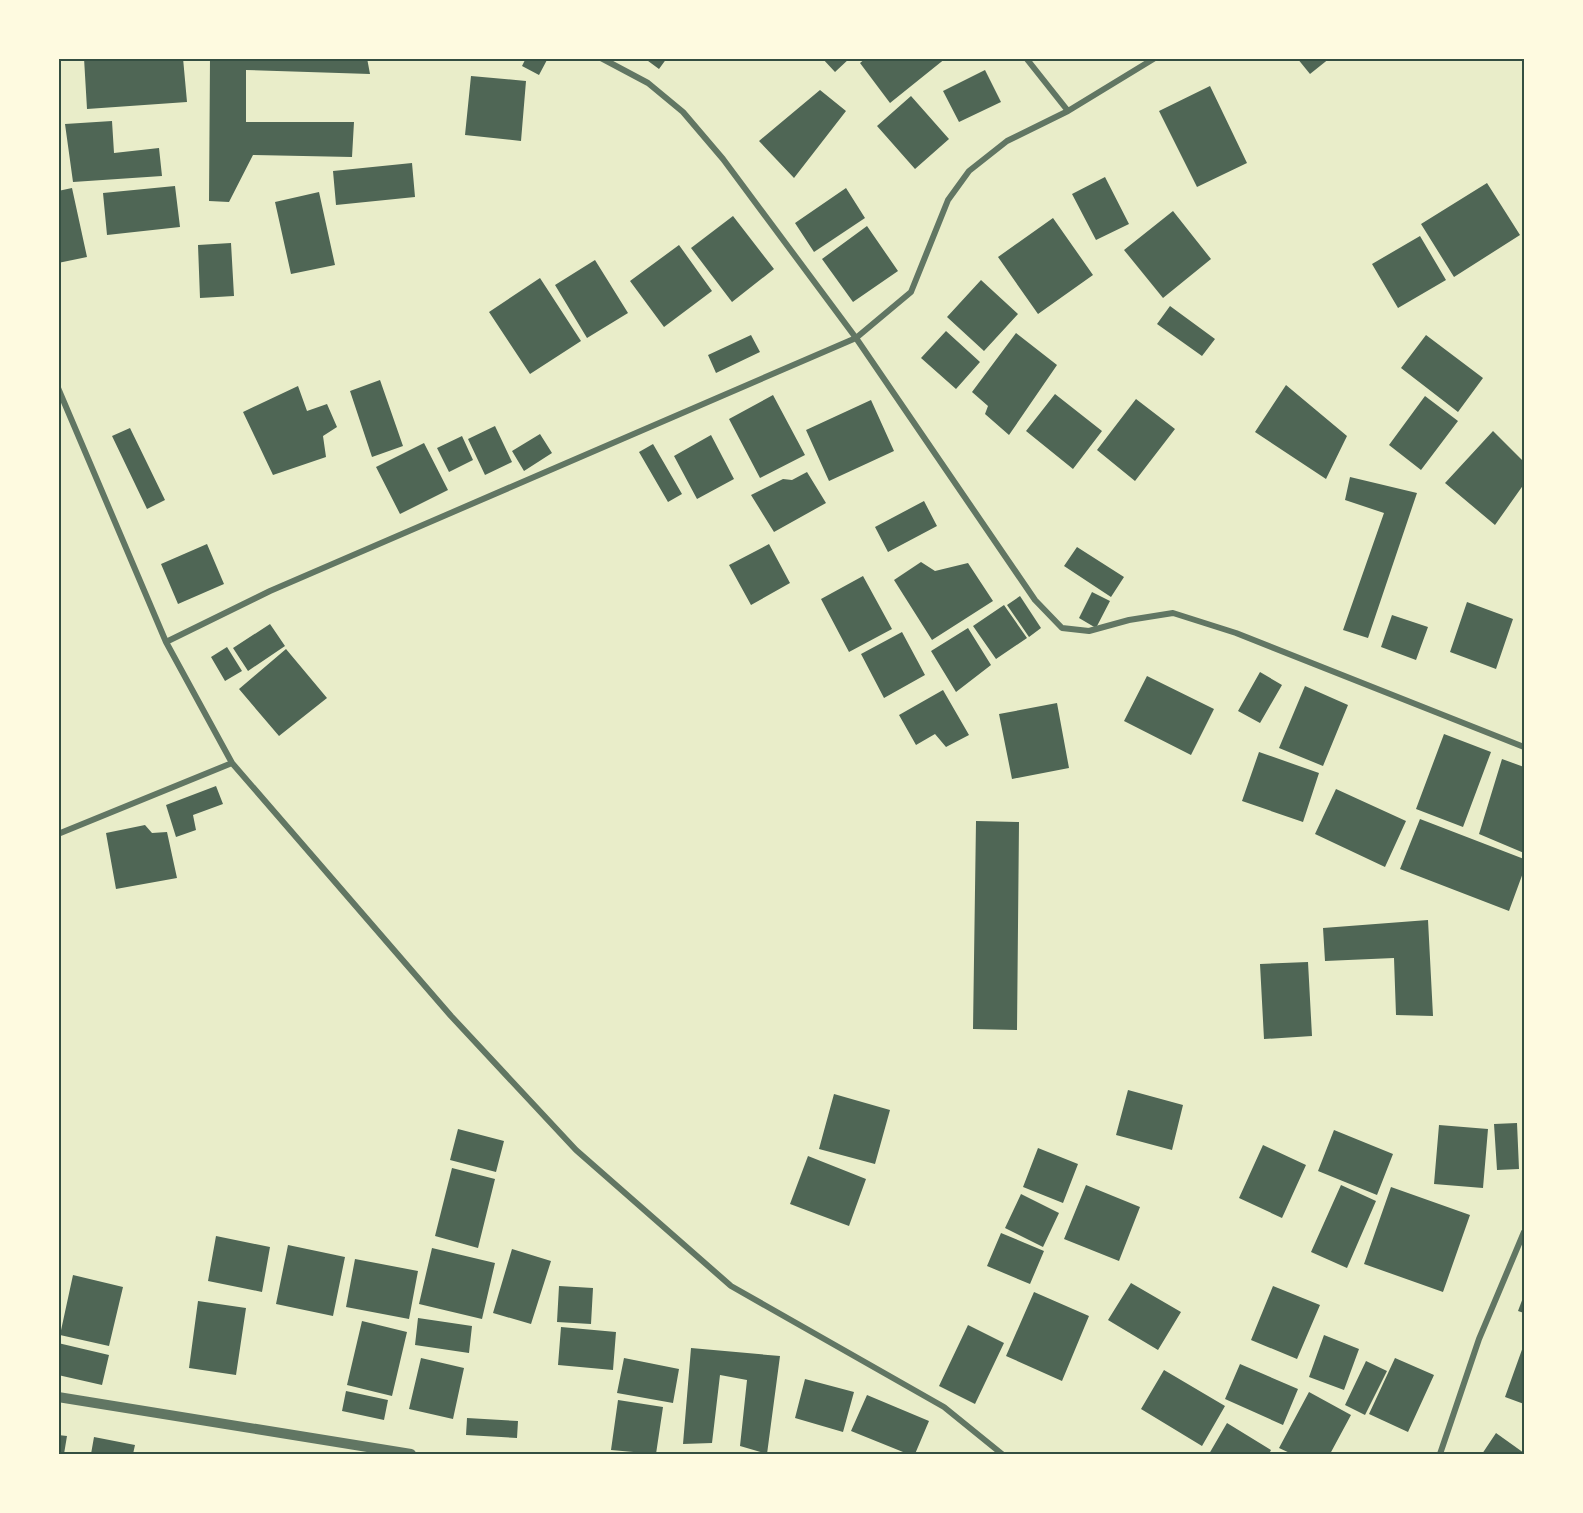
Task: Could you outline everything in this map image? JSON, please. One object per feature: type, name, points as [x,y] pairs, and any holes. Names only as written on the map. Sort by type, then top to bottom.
[{"type":"street","points":[[601,58],[648,84],[683,112],[723,159],[856,338],[1035,600],[1062,628],[1089,631],[1129,620],[1173,613],[1236,633],[1524,747]]},
{"type":"street","points":[[1026,58],[1068,111]]},
{"type":"street","points":[[166,642],[281,586],[856,338],[911,292],[948,200],[969,171],[1007,141],[1068,111],[1155,58]]},
{"type":"street","points":[[58,388],[166,642],[232,763],[451,1016],[576,1150],[731,1286],[944,1407],[1002,1455]]},
{"type":"street","points":[[58,834],[232,763]]},
{"type":"street","points":[[1440,1455],[1479,1339],[1524,1232]]},
{"type":"street","points":[[58,1397],[411,1455]]},
{"type":"building","points":[[84,58],[183,58],[187,102],[87,109]]},
{"type":"building","points":[[210,58],[367,58],[370,74],[246,70],[246,122],[354,122],[352,157],[253,155],[229,202],[209,201]]},
{"type":"building","points":[[526,58],[548,58],[539,75],[522,66]]},
{"type":"building","points":[[644,58],[667,58],[659,69]]},
{"type":"building","points":[[822,58],[850,58],[835,72]]},
{"type":"building","points":[[866,58],[946,58],[890,103],[860,63]]},
{"type":"building","points":[[1297,58],[1330,58],[1310,74]]},
{"type":"building","points":[[985,70],[1001,102],[959,122],[943,91]]},
{"type":"building","points":[[471,76],[526,81],[521,141],[465,135]]},
{"type":"building","points":[[1210,86],[1247,163],[1197,187],[1159,111]]},
{"type":"building","points":[[820,90],[846,111],[794,178],[759,141]]},
{"type":"building","points":[[911,96],[949,139],[915,169],[877,126]]},
{"type":"building","points":[[112,121],[114,153],[159,148],[162,176],[73,182],[65,124]]},
{"type":"building","points":[[412,163],[415,197],[336,205],[333,171]]},
{"type":"building","points":[[1105,177],[1129,224],[1096,240],[1072,194]]},
{"type":"building","points":[[1487,183],[1520,235],[1454,277],[1421,224]]},
{"type":"building","points":[[175,186],[180,227],[107,235],[103,193]]},
{"type":"building","points":[[72,188],[87,257],[58,263],[58,191]]},
{"type":"building","points":[[846,188],[865,218],[814,252],[795,223]]},
{"type":"building","points":[[319,192],[335,265],[291,274],[275,202]]},
{"type":"building","points":[[1173,211],[1211,259],[1163,298],[1124,250]]},
{"type":"building","points":[[733,216],[774,269],[732,302],[691,248]]},
{"type":"building","points":[[1053,218],[1093,275],[1038,314],[998,257]]},
{"type":"building","points":[[867,226],[898,271],[853,302],[822,259]]},
{"type":"building","points":[[1420,236],[1446,280],[1398,308],[1372,264]]},
{"type":"building","points":[[231,243],[234,296],[200,298],[198,245]]},
{"type":"building","points":[[679,245],[712,291],[664,327],[630,281]]},
{"type":"building","points":[[595,260],[628,313],[587,338],[555,285]]},
{"type":"building","points":[[540,278],[581,341],[530,374],[489,312]]},
{"type":"building","points":[[981,280],[1018,314],[984,351],[947,317]]},
{"type":"building","points":[[1170,306],[1215,339],[1202,356],[1157,324]]},
{"type":"building","points":[[946,331],[980,362],[956,389],[921,358]]},
{"type":"building","points":[[1016,333],[1057,365],[1009,435],[985,414],[988,406],[972,392]]},
{"type":"building","points":[[751,335],[760,352],[716,373],[708,355]]},
{"type":"building","points":[[1426,335],[1483,378],[1458,412],[1401,368]]},
{"type":"building","points":[[380,380],[403,446],[372,457],[350,391]]},
{"type":"building","points":[[1286,385],[1347,436],[1326,479],[1255,432]]},
{"type":"building","points":[[298,386],[307,411],[327,404],[337,427],[323,436],[326,457],[273,475],[243,412]]},
{"type":"building","points":[[1055,394],[1102,431],[1073,469],[1026,431]]},
{"type":"building","points":[[773,395],[805,455],[760,478],[729,419]]},
{"type":"building","points":[[1425,396],[1458,421],[1421,470],[1389,445]]},
{"type":"building","points":[[1136,399],[1175,429],[1135,481],[1097,450]]},
{"type":"building","points":[[871,400],[894,451],[829,481],[806,430]]},
{"type":"building","points":[[495,426],[512,462],[485,475],[468,439]]},
{"type":"building","points":[[130,428],[165,500],[147,509],[112,436]]},
{"type":"building","points":[[1493,431],[1524,462],[1524,484],[1495,525],[1445,483]]},
{"type":"building","points":[[540,434],[552,453],[524,471],[512,451]]},
{"type":"building","points":[[711,435],[734,479],[697,499],[674,456]]},
{"type":"building","points":[[462,436],[473,460],[449,472],[437,448]]},
{"type":"building","points":[[424,443],[448,490],[400,514],[376,467]]},
{"type":"building","points":[[653,444],[682,494],[668,502],[639,452]]},
{"type":"building","points":[[807,472],[826,503],[774,532],[751,495],[783,479],[792,480]]},
{"type":"building","points":[[1350,477],[1417,493],[1368,638],[1343,630],[1384,513],[1345,500]]},
{"type":"building","points":[[924,501],[937,526],[888,552],[875,527]]},
{"type":"building","points":[[207,544],[224,584],[178,604],[161,564]]},
{"type":"building","points":[[769,544],[790,583],[751,605],[729,565]]},
{"type":"building","points":[[1077,547],[1124,577],[1111,597],[1064,566]]},
{"type":"building","points":[[921,562],[935,571],[968,563],[993,601],[932,640],[894,580]]},
{"type":"building","points":[[863,576],[892,629],[849,652],[821,599]]},
{"type":"building","points":[[1092,592],[1110,601],[1096,628],[1079,618]]},
{"type":"building","points":[[1020,596],[1041,628],[1029,637],[1007,605]]},
{"type":"building","points":[[1467,602],[1513,619],[1496,669],[1450,652]]},
{"type":"building","points":[[1004,605],[1027,638],[996,659],[973,626]]},
{"type":"building","points":[[1392,615],[1428,627],[1416,660],[1381,647]]},
{"type":"building","points":[[270,624],[285,646],[248,671],[233,648]]},
{"type":"building","points":[[968,628],[991,665],[956,692],[931,651]]},
{"type":"building","points":[[902,632],[925,675],[884,698],[861,654]]},
{"type":"building","points":[[227,647],[242,671],[225,681],[211,657]]},
{"type":"building","points":[[286,649],[327,698],[279,736],[239,689]]},
{"type":"building","points":[[1260,672],[1282,685],[1260,723],[1238,711]]},
{"type":"building","points":[[1147,676],[1214,709],[1191,755],[1124,721]]},
{"type":"building","points":[[1305,686],[1348,705],[1323,766],[1279,748]]},
{"type":"building","points":[[943,690],[969,735],[946,747],[935,734],[916,745],[899,715]]},
{"type":"building","points":[[1057,703],[1069,768],[1012,779],[999,714]]},
{"type":"building","points":[[1444,734],[1491,752],[1463,827],[1416,809]]},
{"type":"building","points":[[1259,752],[1319,773],[1303,822],[1242,801]]},
{"type":"building","points":[[1502,759],[1524,767],[1524,853],[1479,834]]},
{"type":"building","points":[[216,786],[223,804],[193,815],[196,830],[176,837],[166,805]]},
{"type":"building","points":[[1336,789],[1406,821],[1385,867],[1315,834]]},
{"type":"building","points":[[1420,819],[1524,859],[1524,870],[1509,911],[1400,869]]},
{"type":"building","points":[[976,821],[1019,822],[1017,1030],[973,1029]]},
{"type":"building","points":[[145,825],[152,833],[167,832],[177,878],[116,889],[106,833]]},
{"type":"building","points":[[1428,920],[1433,1016],[1396,1015],[1394,958],[1325,961],[1323,928]]},
{"type":"building","points":[[1308,962],[1312,1036],[1264,1039],[1260,964]]},
{"type":"building","points":[[1128,1090],[1183,1105],[1172,1150],[1116,1135]]},
{"type":"building","points":[[834,1094],[890,1110],[875,1164],[819,1149]]},
{"type":"building","points":[[1517,1123],[1519,1169],[1497,1170],[1494,1124]]},
{"type":"building","points":[[1439,1125],[1488,1129],[1483,1188],[1434,1184]]},
{"type":"building","points":[[458,1129],[504,1141],[496,1172],[450,1160]]},
{"type":"building","points":[[1334,1130],[1393,1154],[1377,1195],[1318,1171]]},
{"type":"building","points":[[1263,1145],[1306,1165],[1282,1218],[1239,1198]]},
{"type":"building","points":[[1038,1148],[1078,1164],[1063,1203],[1023,1187]]},
{"type":"building","points":[[808,1156],[866,1179],[849,1226],[790,1204]]},
{"type":"building","points":[[452,1168],[495,1179],[478,1248],[435,1236]]},
{"type":"building","points":[[1086,1185],[1140,1207],[1119,1261],[1064,1239]]},
{"type":"building","points":[[1341,1185],[1376,1201],[1347,1268],[1311,1252]]},
{"type":"building","points":[[1391,1187],[1470,1215],[1443,1292],[1364,1264]]},
{"type":"building","points":[[1021,1194],[1059,1213],[1043,1247],[1005,1228]]},
{"type":"building","points":[[1001,1233],[1044,1251],[1030,1284],[987,1266]]},
{"type":"building","points":[[216,1236],[270,1247],[262,1292],[208,1281]]},
{"type":"building","points":[[288,1245],[345,1257],[333,1316],[276,1304]]},
{"type":"building","points":[[432,1248],[495,1263],[482,1319],[419,1304]]},
{"type":"building","points":[[512,1249],[551,1261],[531,1324],[493,1313]]},
{"type":"building","points":[[355,1259],[418,1271],[409,1319],[346,1307]]},
{"type":"building","points":[[73,1275],[123,1287],[109,1346],[60,1335]]},
{"type":"building","points":[[1131,1283],[1181,1312],[1158,1350],[1108,1320]]},
{"type":"building","points":[[559,1286],[593,1288],[591,1324],[557,1322]]},
{"type":"building","points":[[1273,1286],[1320,1305],[1297,1359],[1251,1340]]},
{"type":"building","points":[[1034,1292],[1089,1316],[1062,1381],[1006,1356]]},
{"type":"building","points":[[1524,1295],[1524,1313],[1518,1311]]},
{"type":"building","points":[[198,1301],[246,1308],[236,1375],[189,1368]]},
{"type":"building","points":[[418,1318],[472,1326],[469,1353],[415,1345]]},
{"type":"building","points":[[362,1321],[407,1332],[392,1396],[347,1385]]},
{"type":"building","points":[[968,1325],[1004,1343],[975,1404],[939,1386]]},
{"type":"building","points":[[561,1327],[616,1332],[613,1370],[558,1365]]},
{"type":"building","points":[[1324,1335],[1359,1349],[1344,1390],[1309,1377]]},
{"type":"building","points":[[58,1343],[109,1355],[102,1385],[58,1375]]},
{"type":"building","points":[[1524,1344],[1524,1404],[1505,1397]]},
{"type":"building","points":[[691,1348],[780,1356],[767,1454],[740,1446],[747,1380],[720,1375],[712,1443],[683,1444]]},
{"type":"building","points":[[421,1358],[464,1368],[453,1419],[409,1409]]},
{"type":"building","points":[[624,1358],[679,1369],[673,1403],[617,1393]]},
{"type":"building","points":[[1395,1358],[1434,1375],[1408,1432],[1369,1414]]},
{"type":"building","points":[[1366,1361],[1387,1371],[1365,1415],[1345,1405]]},
{"type":"building","points":[[1240,1364],[1298,1389],[1283,1425],[1225,1399]]},
{"type":"building","points":[[1164,1370],[1225,1406],[1202,1446],[1141,1409]]},
{"type":"building","points":[[805,1379],[854,1392],[843,1432],[795,1418]]},
{"type":"building","points":[[346,1391],[388,1400],[384,1420],[342,1411]]},
{"type":"building","points":[[1309,1392],[1351,1415],[1330,1454],[1292,1454],[1279,1448]]},
{"type":"building","points":[[867,1395],[929,1421],[915,1454],[908,1454],[851,1431]]},
{"type":"building","points":[[618,1400],[663,1407],[656,1454],[611,1450]]},
{"type":"building","points":[[467,1418],[518,1421],[517,1438],[466,1435]]},
{"type":"building","points":[[1227,1423],[1271,1450],[1269,1454],[1209,1454]]},
{"type":"building","points":[[1496,1433],[1524,1453],[1524,1454],[1482,1454]]},
{"type":"building","points":[[58,1435],[67,1436],[64,1454],[58,1454]]},
{"type":"building","points":[[94,1437],[135,1445],[133,1454],[91,1454]]}]
